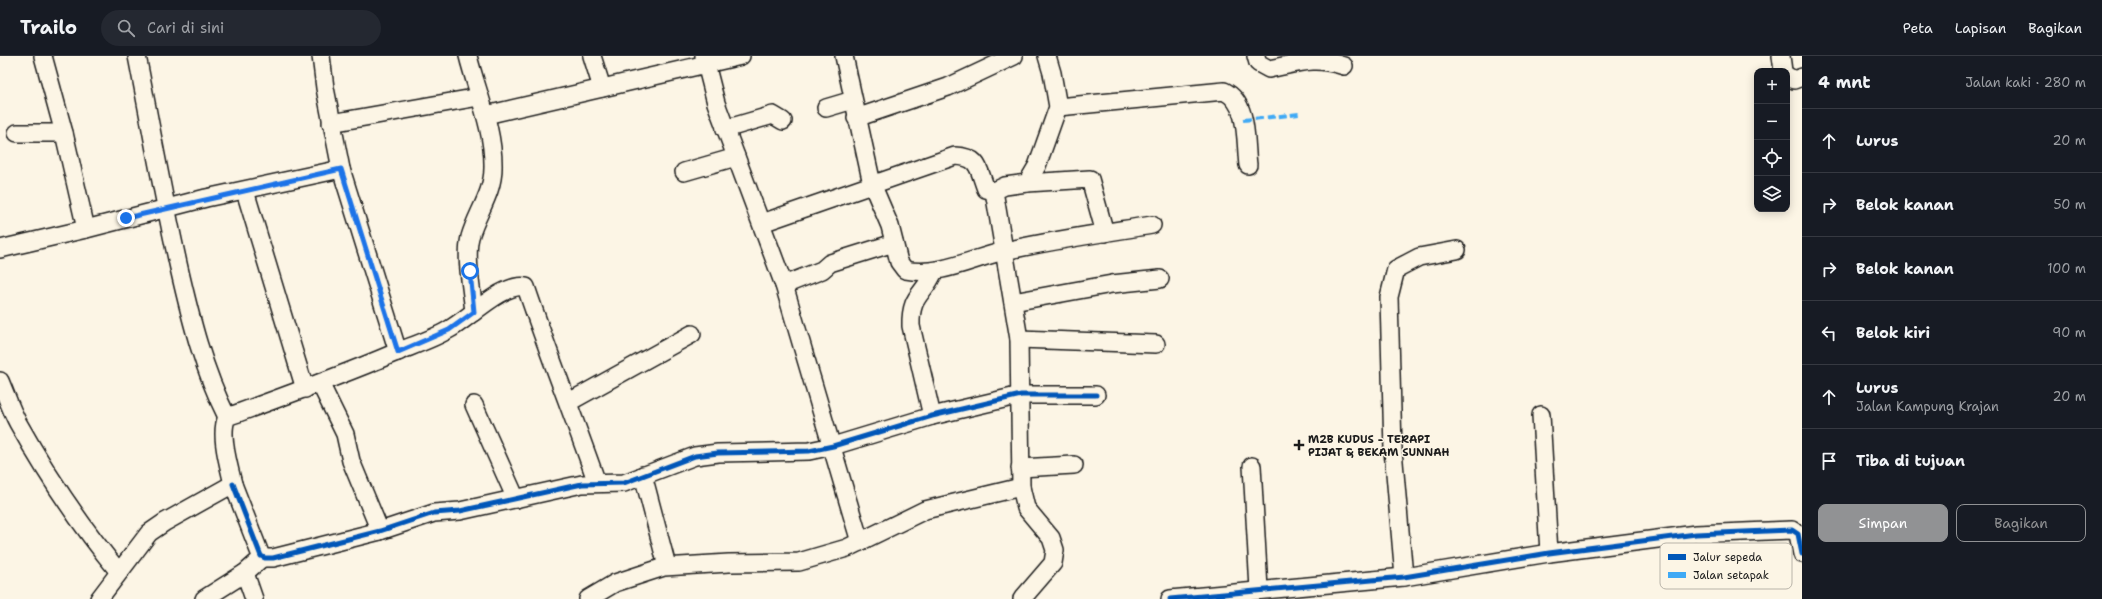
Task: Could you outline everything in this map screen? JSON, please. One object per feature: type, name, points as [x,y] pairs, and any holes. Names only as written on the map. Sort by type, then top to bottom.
[{"type":"street","points":[[43,56],[64,133],[86,229]]},
{"type":"street","points":[[137,56],[165,208],[193,328],[211,386],[227,417]]},
{"type":"street","points":[[321,56],[331,123],[341,169],[398,352]]},
{"type":"street","points":[[468,56],[479,97],[486,116],[493,167],[492,185],[470,236],[468,250],[474,312]]},
{"type":"street","points":[[592,56],[602,88]]},
{"type":"street","points":[[486,116],[602,88],[705,60],[741,56]]},
{"type":"street","points":[[844,56],[856,118],[872,184],[890,226],[899,262],[905,270],[915,272],[934,271],[1004,251],[1152,225]]},
{"type":"street","points":[[856,118],[948,87],[1014,56]]},
{"type":"street","points":[[1027,183],[1037,166],[1058,107],[1052,73],[1047,56]]},
{"type":"street","points":[[1256,56],[1258,63],[1270,69],[1296,62],[1318,59],[1330,60],[1344,66]]},
{"type":"street","points":[[1781,56],[1783,68]]},
{"type":"street","points":[[705,60],[716,103],[784,285],[833,446],[842,484],[860,542]]},
{"type":"street","points":[[1790,78],[1794,80],[1802,77]]},
{"type":"street","points":[[1058,107],[1224,91],[1231,94],[1242,113],[1248,165]]},
{"type":"street","points":[[331,123],[479,97]]},
{"type":"street","points":[[826,108],[853,100]]},
{"type":"street","points":[[726,129],[773,115],[783,121]]},
{"type":"street","points":[[17,133],[64,133]]},
{"type":"street","points":[[762,224],[955,156],[967,157],[976,162],[986,189],[994,191],[1005,186],[1027,183],[1090,179],[1105,233]]},
{"type":"street","points":[[684,172],[736,157]]},
{"type":"street","points":[[0,249],[86,229],[165,208],[341,169]]},
{"type":"street","points":[[245,191],[313,386],[345,434],[351,461],[380,531]]},
{"type":"street","points":[[994,191],[1019,340],[1021,394],[1021,487],[1026,508],[1050,538],[1055,550],[1053,563],[1022,599]]},
{"type":"street","points":[[784,285],[822,270],[830,263],[894,243]]},
{"type":"street","points":[[1404,577],[1393,450],[1389,297],[1396,269],[1419,257],[1457,250]]},
{"type":"street","points":[[932,416],[911,326],[910,315],[911,307],[930,281],[934,271]]},
{"type":"street","points":[[1013,302],[1112,284],[1160,279]]},
{"type":"street","points":[[263,557],[232,484],[226,448],[224,422],[227,417],[313,386],[449,330],[505,291],[518,286],[526,287],[543,339],[569,402],[597,483]]},
{"type":"street","points":[[569,402],[692,334]]},
{"type":"street","points":[[1019,340],[1156,344]]},
{"type":"street","points":[[2,390],[17,421],[37,456],[96,543],[119,572]]},
{"type":"street","points":[[204,599],[245,573],[263,557],[273,558],[380,531],[434,513],[460,511],[582,484],[624,483],[695,456],[718,453],[809,451],[833,446],[932,416],[1021,394],[1096,395]]},
{"type":"street","points":[[474,405],[516,499]]},
{"type":"street","points":[[1541,415],[1549,553]]},
{"type":"street","points":[[1020,468],[1074,465]]},
{"type":"street","points":[[1252,466],[1259,589]]},
{"type":"street","points":[[643,475],[667,566]]},
{"type":"street","points":[[99,599],[149,533],[232,484]]},
{"type":"street","points":[[588,599],[614,583],[667,566],[799,562],[860,542],[925,510],[1021,487]]},
{"type":"street","points":[[1170,599],[1202,597],[1259,589],[1282,593],[1404,577],[1549,553],[1696,534],[1791,530],[1798,534],[1802,554]]},
{"type":"street","points":[[245,573],[254,599]]},
{"type":"marked path","points":[[1243,120],[1299,114]]},
{"type":"cycle path","points":[[233,484],[261,556],[265,558],[273,558],[380,531],[434,513],[460,511],[582,484],[624,483],[695,456],[718,453],[809,451],[833,446],[932,416],[1021,395],[1096,395]]},
{"type":"cycle path","points":[[1170,599],[1404,577],[1549,553],[1696,534],[1792,530],[1798,534],[1802,554]]},
{"type":"place","name":"M2B KUDUS - TERAPI PIJAT & BEKAM SUNNAH","points":[[1299,445]]},
{"type":"route","points":[[126,218],[206,198],[245,191],[341,169],[357,225],[398,352],[449,330],[474,312],[470,271]]}]
